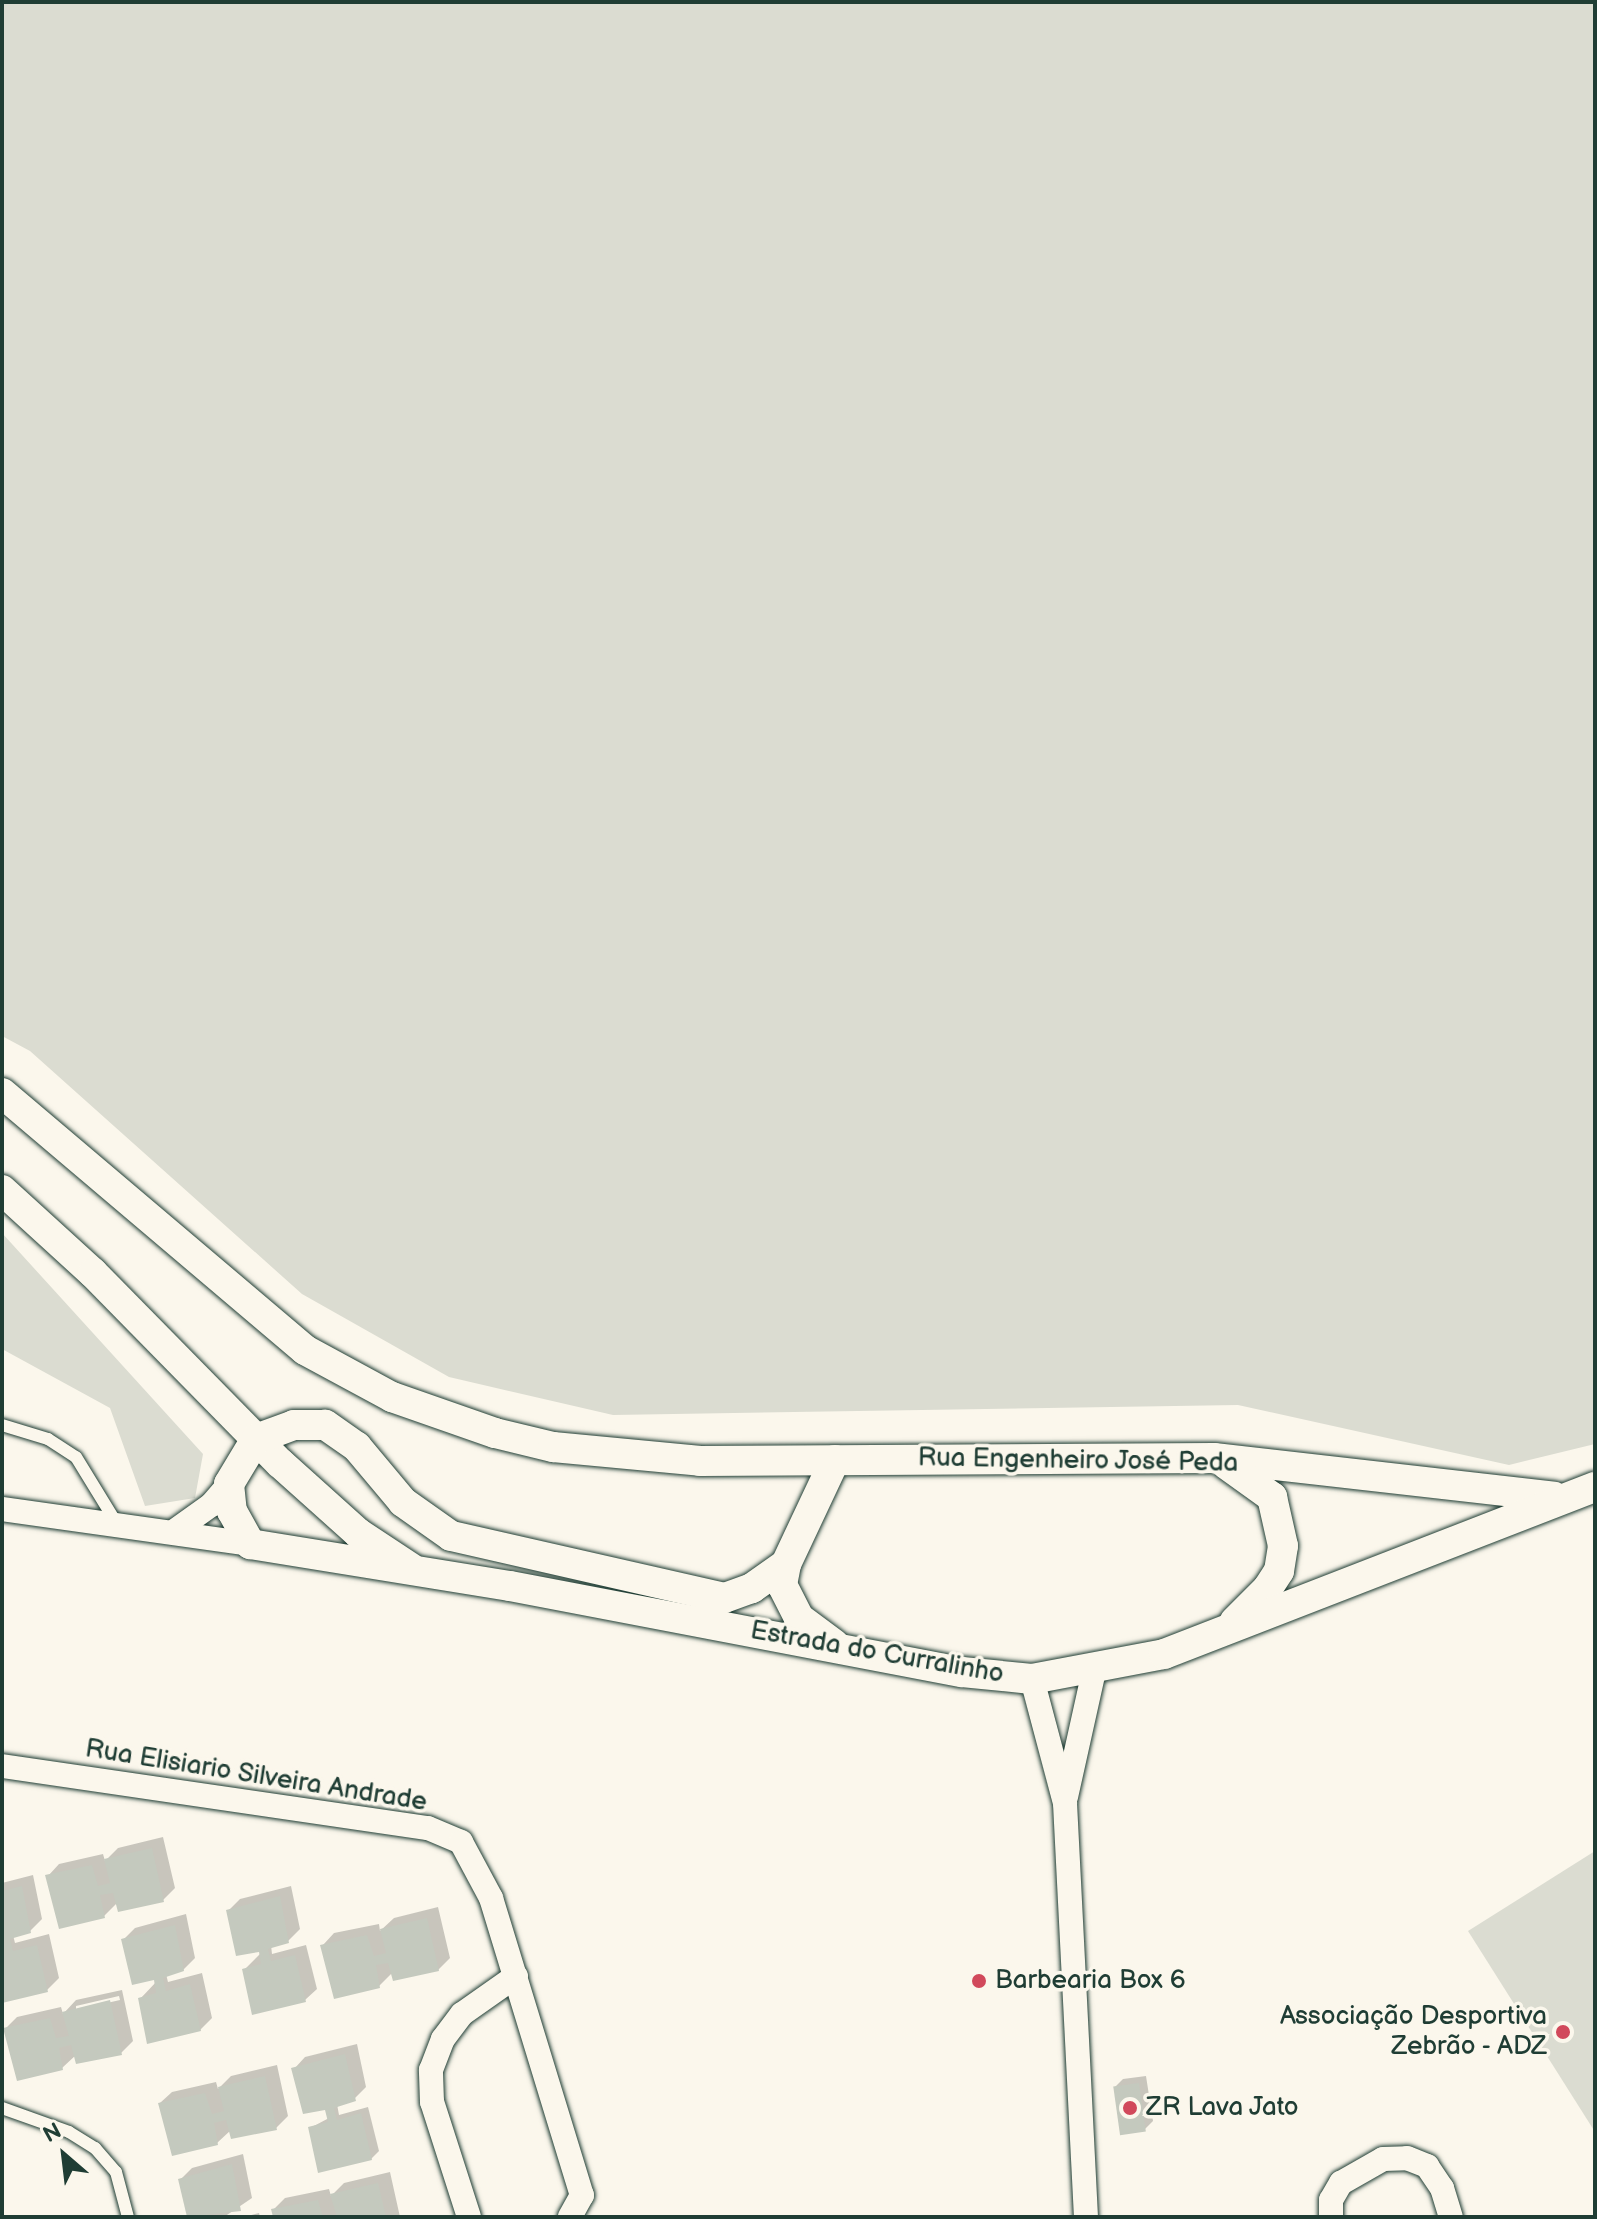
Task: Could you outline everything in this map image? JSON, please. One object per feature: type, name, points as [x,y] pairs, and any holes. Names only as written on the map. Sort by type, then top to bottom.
[{"type":"street","name":"Rua Engenheiro José Peda","points":[[2,1093],[305,1350],[392,1397],[553,1447],[700,1461],[1214,1458],[1559,1498]]},
{"type":"street","points":[[2,1190],[93,1273],[256,1439],[358,1533],[418,1573]]},
{"type":"street","points":[[176,1530],[211,1505],[229,1484],[256,1439],[294,1425],[325,1425],[357,1447],[403,1502],[451,1536],[724,1598],[752,1588],[786,1564]]},
{"type":"street","points":[[1214,1458],[1255,1480],[1272,1497],[1283,1546],[1279,1571],[1268,1588],[1222,1633]]},
{"type":"street","points":[[835,1460],[786,1564],[782,1585],[788,1605],[844,1651]]},
{"type":"street","points":[[229,1484],[232,1511],[250,1544]]},
{"type":"street","name":"Estrada do Curralinho","points":[[250,1544],[705,1621],[844,1651],[1032,1679],[1094,1671],[1164,1654],[1559,1498],[1595,1487]]},
{"type":"street","points":[[2,1509],[176,1530],[250,1544]]},
{"type":"street","points":[[1065,1803],[1094,1671]]},
{"type":"street","points":[[1032,1679],[1065,1803],[1086,2217]]},
{"type":"street","name":"Rua Elisiario Silveira Andrade","points":[[2,1766],[428,1828],[461,1842],[476,1861],[516,1976],[582,2195],[570,2217]]},
{"type":"street","points":[[469,2217],[462,2206],[432,2102],[431,2070],[443,2039],[462,2014],[516,1976]]},
{"type":"street","points":[[1331,2217],[1331,2200],[1341,2183],[1383,2159],[1407,2158],[1427,2166],[1442,2188],[1451,2217]]},
{"type":"lane","points":[[2,1425],[48,1439],[76,1457],[117,1524]]},
{"type":"lane","points":[[2,2108],[69,2132],[95,2148],[116,2172],[128,2217]]},
{"type":"shaded area","points":[[2,2],[1595,2],[1595,1444],[1509,1465],[1238,1405],[613,1415],[449,1377],[302,1294],[30,1051],[2,1036]]},
{"type":"shaded area","points":[[2,1233],[203,1454],[195,1498],[145,1506],[110,1408],[2,1349]]},
{"type":"shaded area","name":"Associação Desportiva Zebrão - ADZ","points":[[1595,1851],[1595,2132],[1468,1931]]},
{"type":"building","points":[[152,1848],[164,1902],[118,1912],[113,1893],[100,1895],[105,1918],[59,1929],[45,1875],[92,1865],[98,1886],[110,1883],[104,1859]]},
{"type":"building","points":[[22,1886],[31,1933],[10,1939],[13,1951],[37,1945],[48,1992],[2,2003],[2,1891]]},
{"type":"building","points":[[280,1896],[289,1943],[268,1949],[271,1961],[295,1955],[306,2002],[252,2015],[242,1969],[261,1964],[259,1952],[236,1956],[226,1910]]},
{"type":"building","points":[[427,1918],[439,1971],[393,1981],[388,1963],[376,1965],[380,1988],[334,1999],[320,1945],[367,1935],[374,1956],[386,1953],[380,1929]]},
{"type":"building","points":[[175,1925],[184,1971],[163,1978],[166,1991],[190,1984],[201,2031],[147,2044],[138,1998],[156,1993],[154,1980],[132,1985],[121,1939]]},
{"type":"building","points":[[110,2000],[122,2055],[76,2064],[71,2045],[59,2048],[63,2070],[17,2081],[3,2028],[50,2018],[56,2038],[69,2036],[62,2012]]},
{"type":"building","points":[[345,2054],[356,2101],[334,2108],[337,2120],[361,2113],[372,2160],[318,2173],[308,2127],[328,2122],[325,2110],[303,2114],[291,2068]]},
{"type":"building","points":[[265,2076],[277,2130],[231,2139],[226,2120],[214,2123],[218,2145],[172,2156],[158,2103],[205,2093],[212,2114],[224,2111],[218,2087]]},
{"type":"building","name":"ZR Lava Jato","points":[[1139,2083],[1146,2132],[1120,2135],[1113,2087]]},
{"type":"building","points":[[232,2164],[241,2211],[187,2217],[178,2179]]},
{"type":"building","points":[[378,2183],[386,2217],[337,2217],[330,2194]]},
{"type":"building","points":[[318,2200],[323,2217],[273,2217],[271,2209]]},
{"type":"place","name":"Barbearia Box 6","points":[[979,1981]]},
{"type":"place","name":"Associação Desportiva Zebrão - ADZ","points":[[1563,2032]]},
{"type":"place","name":"ZR Lava Jato","points":[[1130,2108]]}]
